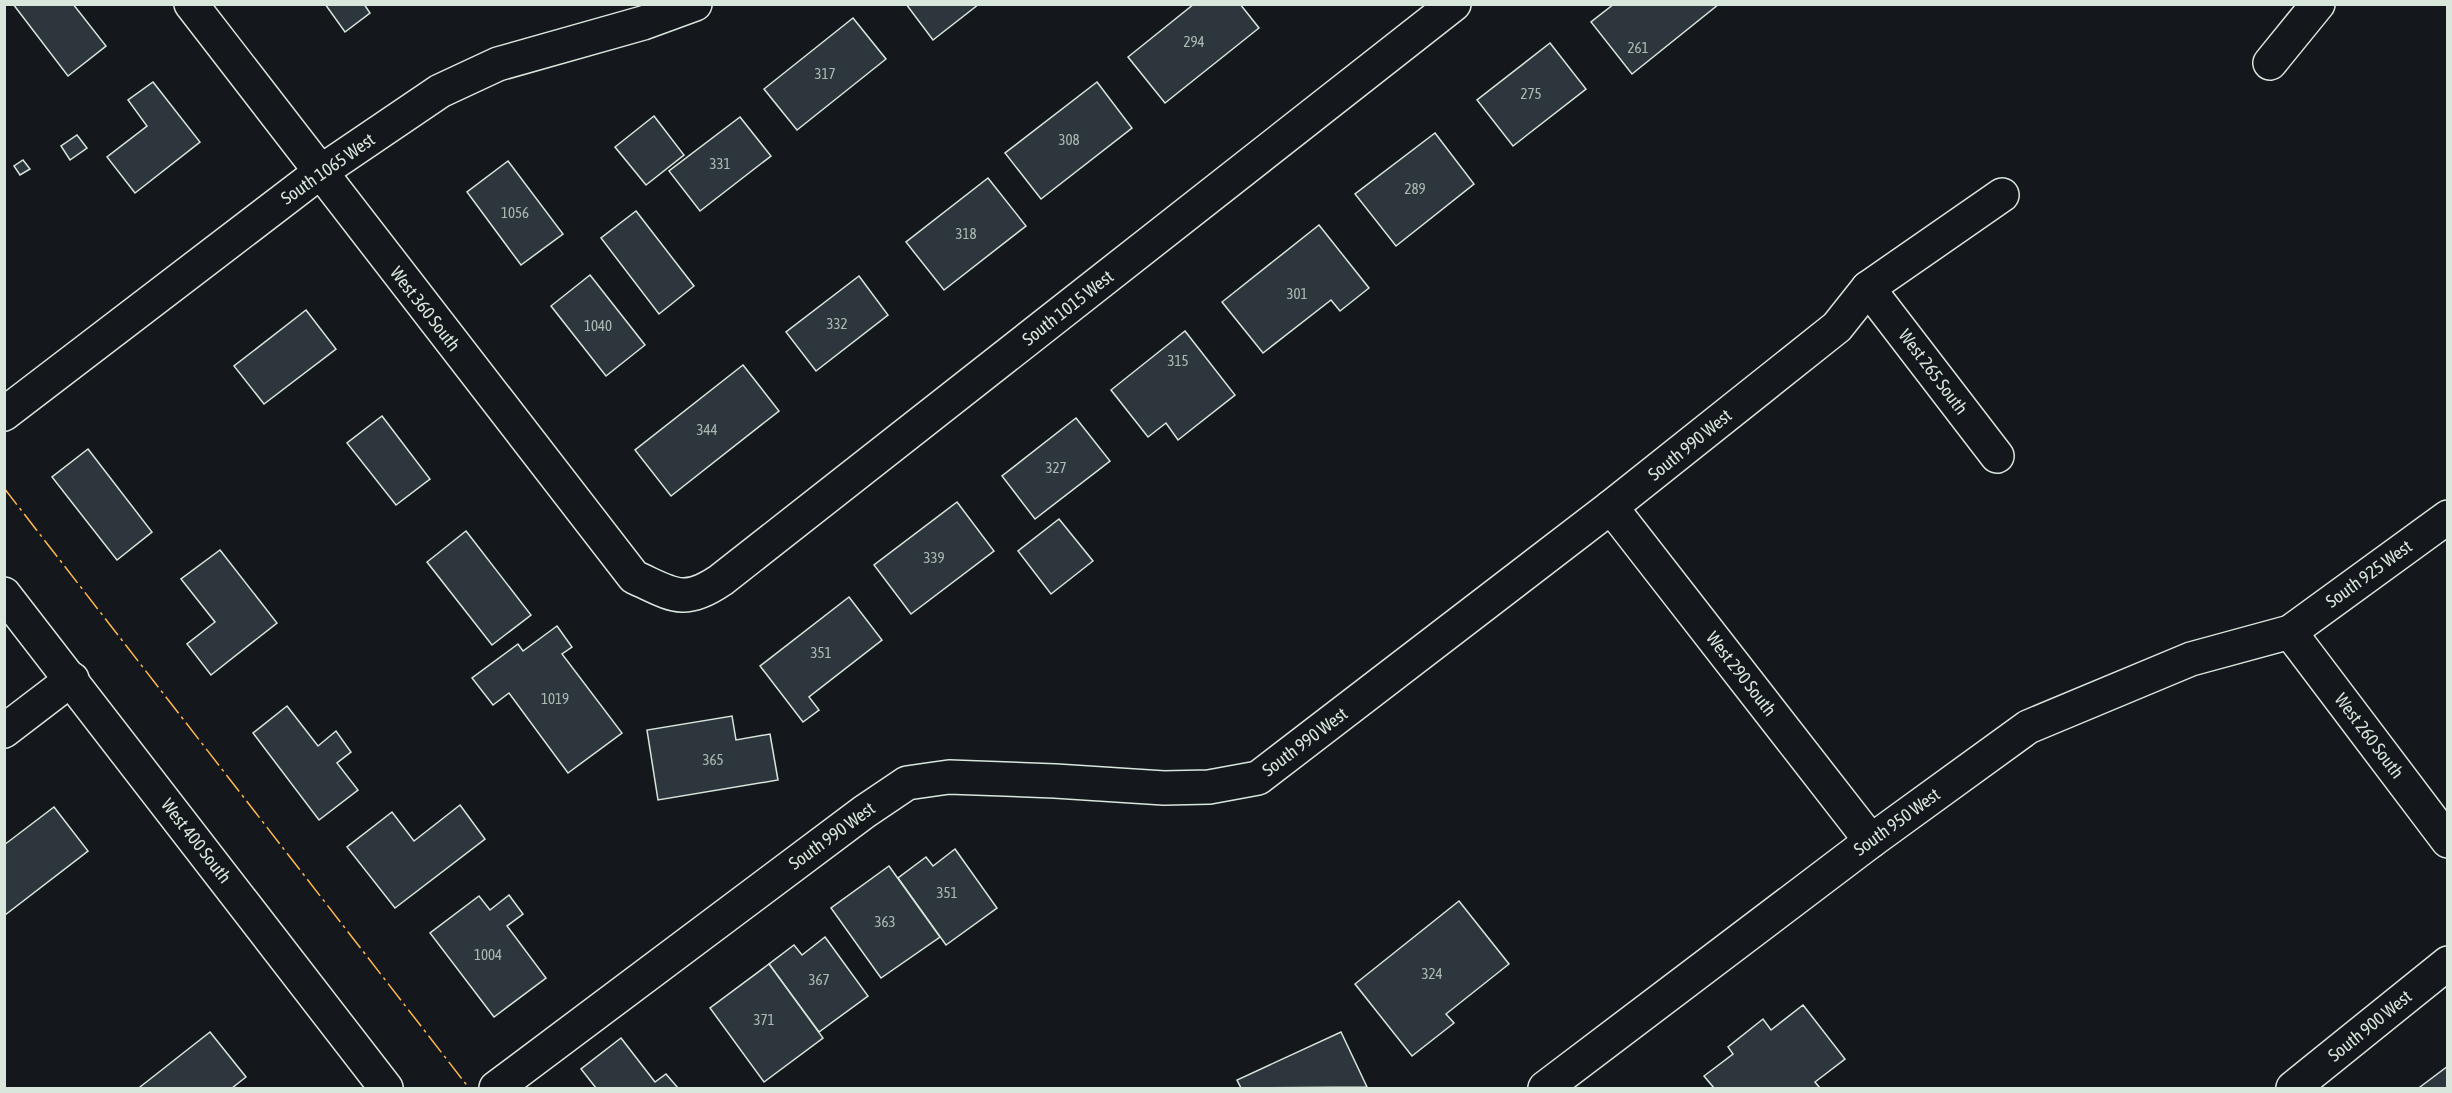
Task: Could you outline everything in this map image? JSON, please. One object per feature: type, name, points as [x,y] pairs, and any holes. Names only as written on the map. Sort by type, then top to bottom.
[{"type":"street","name":"West 360 South","points":[[191,4],[319,173],[633,577],[675,596]]},
{"type":"street","name":"South 1065 West","points":[[4,414],[319,173],[440,91],[498,64],[643,23],[695,4]]},
{"type":"street","name":"South 1015 West","points":[[675,596],[687,596],[706,591],[722,580],[1454,4]]},
{"type":"street","points":[[2270,63],[2318,4]]},
{"type":"street","name":"South 990 West","points":[[496,1089],[864,812],[907,783],[948,777],[1164,788],[1209,788],[1258,778],[1611,507],[1838,327],[1868,288],[2002,195]]},
{"type":"street","name":"West 265 South","points":[[1868,288],[1997,456]]},
{"type":"street","name":"West 290 South","points":[[1611,507],[1871,841]]},
{"type":"street","name":"South 925 West","points":[[2290,632],[2448,517]]},
{"type":"street","name":"West 400 South","points":[[4,594],[72,679],[386,1089]]},
{"type":"street","name":"South 950 West","points":[[1545,1089],[1871,841],[2028,727],[2191,659],[2290,632]]},
{"type":"street","name":"West 260 South","points":[[2290,632],[2448,841]]},
{"type":"street","points":[[4,730],[72,679]]},
{"type":"street","name":"South 900 West","points":[[2293,1089],[2448,963]]},
{"type":"building","points":[[13,4],[73,4],[106,46],[68,76]]},
{"type":"building","points":[[325,4],[364,4],[370,13],[345,32]]},
{"type":"building","points":[[906,4],[979,4],[933,40]]},
{"type":"building","points":[[1194,4],[1240,4],[1259,28],[1165,103],[1128,57]]},
{"type":"building","points":[[1614,4],[1719,4],[1632,74],[1591,22]]},
{"type":"building","points":[[853,18],[886,59],[797,130],[764,89]]},
{"type":"building","points":[[1550,43],[1586,89],[1513,146],[1477,100]]},
{"type":"building","points":[[153,82],[200,142],[135,193],[107,157],[147,126],[128,100]]},
{"type":"building","points":[[1097,82],[1132,128],[1041,199],[1005,153]]},
{"type":"building","points":[[654,116],[684,155],[646,185],[615,147]]},
{"type":"building","points":[[740,117],[771,156],[700,211],[669,171]]},
{"type":"building","points":[[1435,133],[1474,184],[1396,246],[1355,194]]},
{"type":"building","points":[[77,135],[87,148],[70,160],[61,146]]},
{"type":"building","points":[[23,160],[30,169],[20,175],[14,166]]},
{"type":"building","points":[[508,161],[563,234],[521,265],[467,192]]},
{"type":"building","points":[[988,178],[1026,226],[944,290],[906,242]]},
{"type":"building","points":[[636,211],[694,286],[659,314],[601,238]]},
{"type":"building","points":[[1319,225],[1369,288],[1340,311],[1331,300],[1263,353],[1222,302]]},
{"type":"building","points":[[590,275],[645,345],[606,376],[551,306]]},
{"type":"building","points":[[859,276],[888,315],[816,371],[786,332]]},
{"type":"building","points":[[306,310],[336,349],[264,404],[234,366]]},
{"type":"building","points":[[1185,331],[1235,395],[1178,440],[1166,423],[1148,437],[1111,390]]},
{"type":"building","points":[[743,365],[779,411],[671,496],[635,450]]},
{"type":"building","points":[[382,416],[430,479],[396,505],[347,443]]},
{"type":"building","points":[[1076,418],[1110,461],[1035,519],[1002,476]]},
{"type":"building","points":[[88,449],[152,532],[117,560],[52,477]]},
{"type":"building","points":[[957,502],[994,551],[911,614],[874,565]]},
{"type":"building","points":[[1059,519],[1093,561],[1051,594],[1018,551]]},
{"type":"building","points":[[466,531],[531,615],[492,645],[427,562]]},
{"type":"building","points":[[220,550],[277,623],[211,675],[187,644],[215,622],[181,579]]},
{"type":"building","points":[[849,597],[882,640],[809,697],[819,710],[803,722],[760,666]]},
{"type":"building","points":[[557,626],[572,647],[562,654],[622,733],[568,773],[509,693],[493,705],[472,678],[518,644],[523,651]]},
{"type":"building","points":[[287,706],[318,746],[336,731],[351,752],[337,763],[358,790],[319,820],[253,733]]},
{"type":"building","points":[[732,716],[736,740],[770,734],[778,780],[658,800],[647,730]]},
{"type":"building","points":[[460,805],[485,839],[395,908],[347,847],[392,812],[414,841]]},
{"type":"building","points":[[54,807],[88,851],[5,915],[4,845]]},
{"type":"building","points":[[955,849],[997,908],[946,945],[898,878],[926,857],[933,866]]},
{"type":"building","points":[[889,866],[940,937],[881,978],[831,908]]},
{"type":"building","points":[[509,895],[523,914],[507,926],[546,978],[494,1017],[430,933],[479,896],[490,910]]},
{"type":"building","points":[[1459,901],[1509,964],[1446,1014],[1454,1023],[1412,1056],[1355,984]]},
{"type":"building","points":[[825,937],[868,996],[819,1032],[769,964],[794,945],[802,955]]},
{"type":"building","points":[[769,964],[823,1038],[764,1082],[710,1008]]},
{"type":"building","points":[[1803,1005],[1845,1059],[1815,1082],[1820,1088],[1714,1088],[1704,1076],[1733,1054],[1728,1047],[1763,1019],[1771,1030]]},
{"type":"building","points":[[210,1032],[246,1077],[232,1088],[140,1087]]},
{"type":"building","points":[[1341,1032],[1367,1087],[1241,1088],[1237,1080]]},
{"type":"building","points":[[621,1038],[655,1082],[666,1074],[678,1088],[596,1088],[581,1069]]},
{"type":"building","points":[[2448,1066],[2448,1088],[2420,1087]]},
{"type":"power","points":[[4,488],[469,1088]]}]
